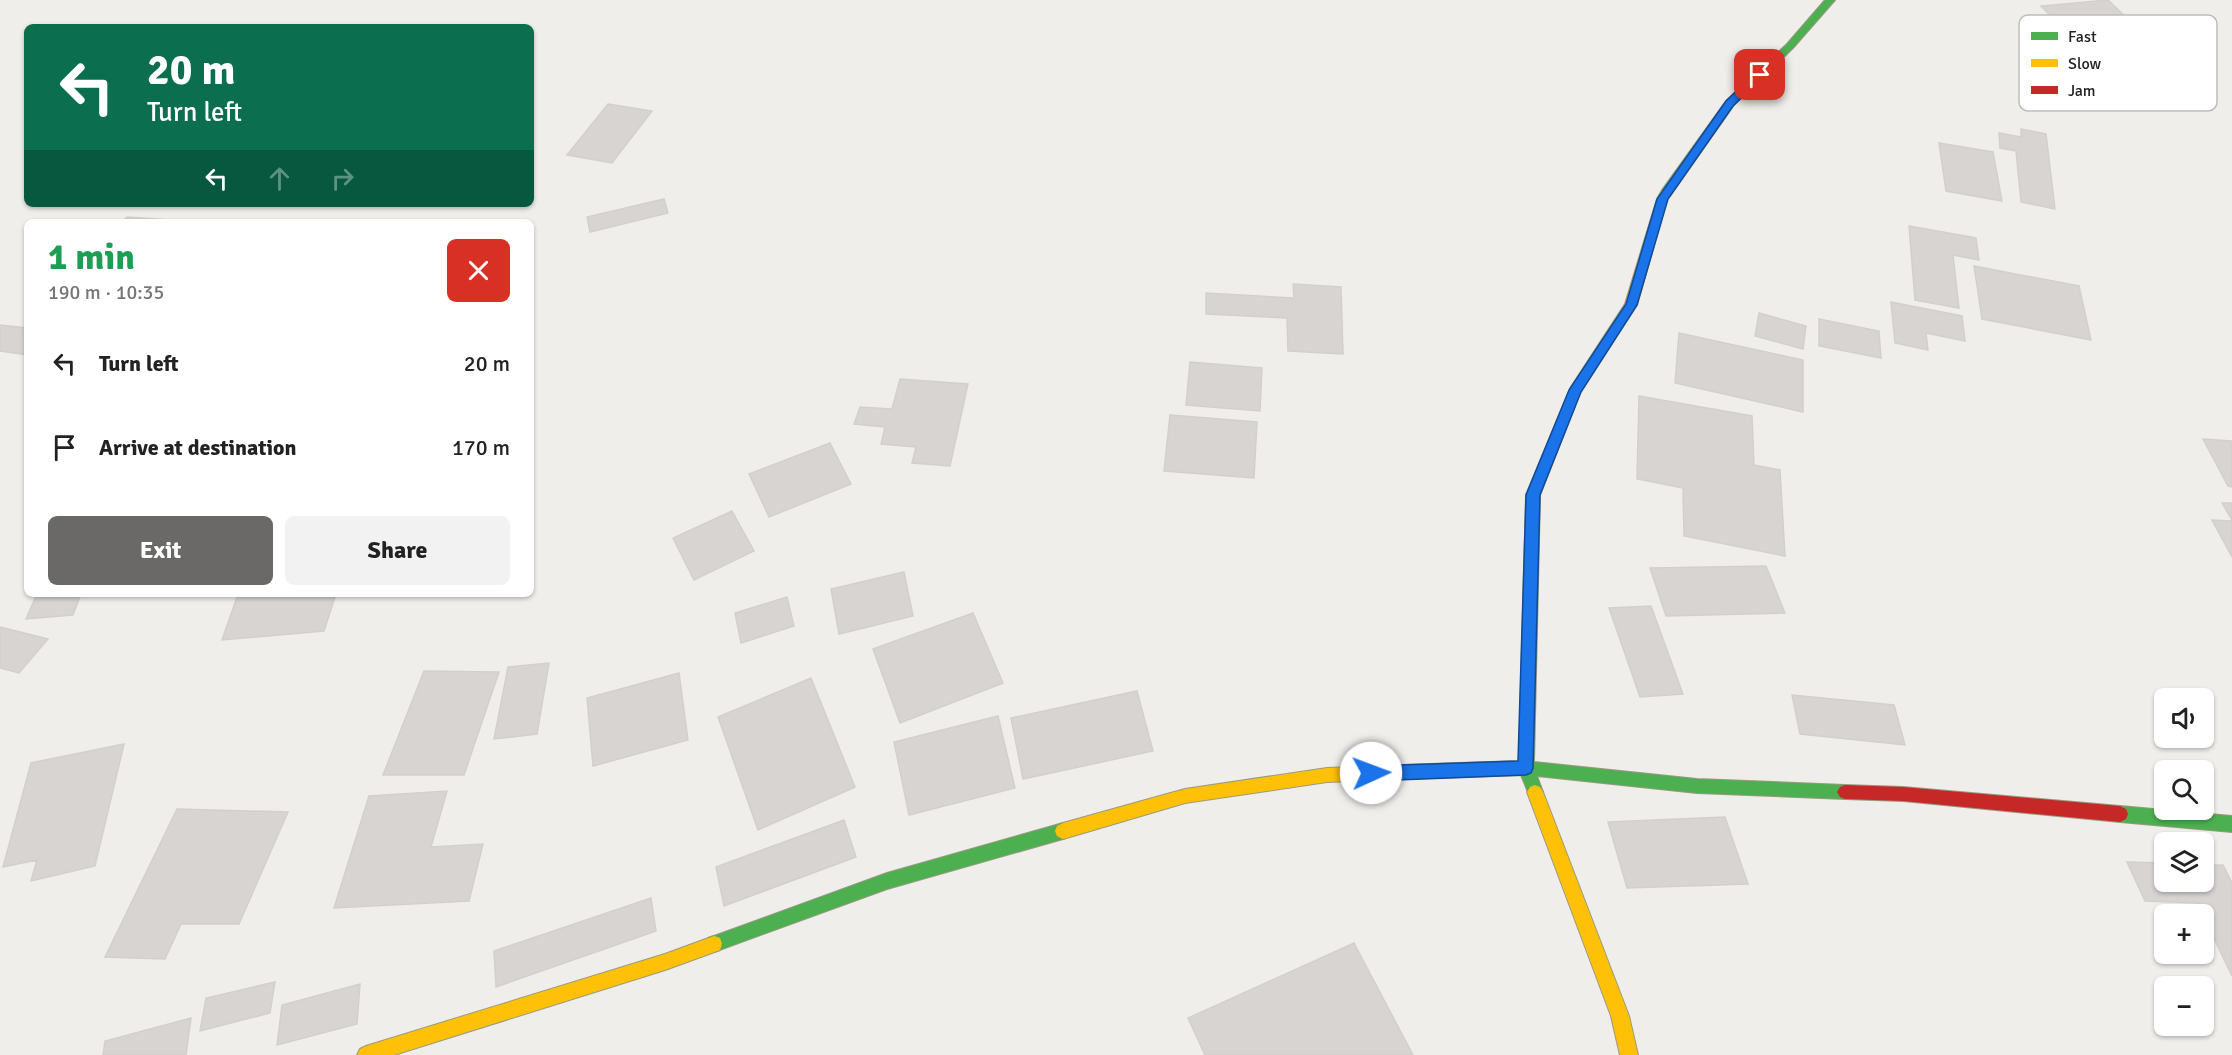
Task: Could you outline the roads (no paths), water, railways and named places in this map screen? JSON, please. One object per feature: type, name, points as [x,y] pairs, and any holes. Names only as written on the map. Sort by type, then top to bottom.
[{"type":"street","points":[[1629,1055],[1620,1016],[1526,768],[1533,495],[1575,390],[1631,305],[1662,199],[1730,104],[1790,46],[1830,0]]},
{"type":"street","points":[[366,1055],[665,962],[887,880],[1185,796],[1327,775],[1526,768],[1697,786],[1903,794],[2232,824]]}]
